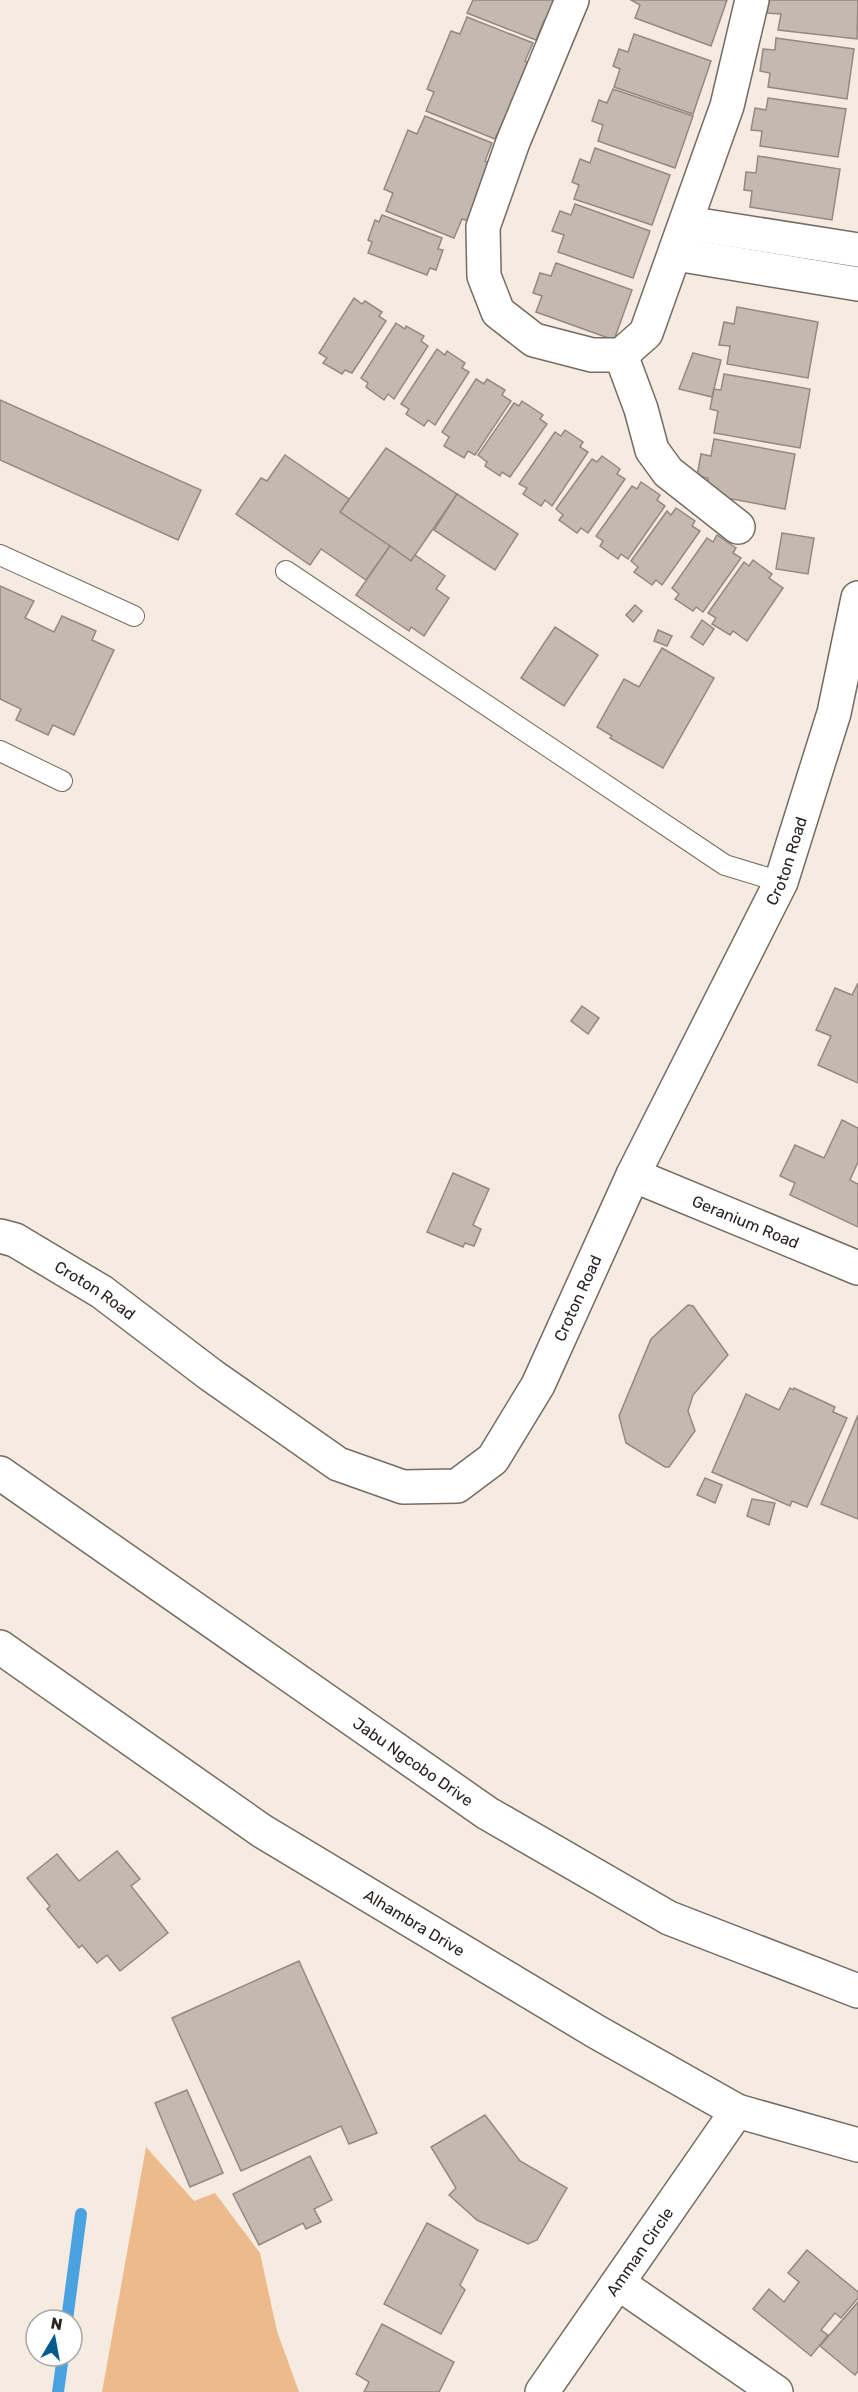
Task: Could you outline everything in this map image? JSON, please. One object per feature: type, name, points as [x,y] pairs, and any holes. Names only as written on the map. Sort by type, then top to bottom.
[{"type":"street","points":[[572,0],[513,142],[483,226],[484,276],[498,312],[534,340],[592,355],[621,355],[646,333],[727,106],[753,0]]},
{"type":"street","points":[[687,223],[858,250]]},
{"type":"street","points":[[676,254],[858,284]]},
{"type":"street","points":[[621,355],[652,450],[668,471],[738,527]]},
{"type":"street","name":"Croton Road","points":[[0,1236],[15,1240],[102,1292],[211,1375],[338,1464],[403,1487],[457,1486],[493,1459],[538,1385],[633,1175],[782,882],[834,713],[858,598]]},
{"type":"street","name":"Geranium Road","points":[[633,1175],[858,1268]]},
{"type":"street","name":"Jabu Ngcobo Drive","points":[[0,1473],[487,1813],[669,1918],[858,1991]]},
{"type":"street","name":"Alhambra Drive","points":[[0,1647],[262,1831],[595,2031],[737,2111],[858,2145]]},
{"type":"street","name":"Amman Circle","points":[[542,2392],[737,2111]]},
{"type":"street","points":[[618,2283],[776,2392]]},
{"type":"lane","points":[[0,555],[134,616]]},
{"type":"lane","points":[[286,571],[725,865],[782,882]]},
{"type":"lane","points":[[0,751],[62,781]]},
{"type":"shaded area","points":[[146,2147],[194,2201],[215,2193],[260,2253],[277,2331],[299,2392],[102,2392]]},
{"type":"building","points":[[473,0],[562,0],[551,25],[544,21],[536,40],[467,13]]},
{"type":"building","points":[[631,0],[727,0],[711,46],[635,18],[640,5]]},
{"type":"building","points":[[769,0],[858,0],[857,39],[778,30],[781,14],[767,13]]},
{"type":"building","points":[[467,17],[533,43],[525,61],[535,65],[511,123],[504,119],[495,139],[426,111],[434,92],[427,89],[451,31],[460,34]]},
{"type":"building","points":[[634,34],[711,61],[693,114],[614,87],[620,69],[613,66],[619,49],[628,52]]},
{"type":"building","points":[[776,38],[854,49],[847,99],[768,87],[770,73],[760,71],[763,49],[775,50]]},
{"type":"building","points":[[613,89],[693,116],[675,168],[598,141],[603,125],[592,121],[599,100],[607,103]]},
{"type":"building","points":[[768,98],[846,109],[838,157],[760,146],[762,131],[751,130],[755,108],[766,110]]},
{"type":"building","points":[[425,116],[492,143],[485,161],[494,165],[471,222],[462,219],[454,238],[386,211],[393,193],[384,189],[408,130],[417,134]]},
{"type":"building","points":[[595,148],[670,175],[652,225],[574,199],[579,185],[572,182],[580,159],[590,163]]},
{"type":"building","points":[[758,156],[840,169],[832,220],[750,207],[752,191],[744,190],[746,172],[756,173]]},
{"type":"building","points":[[575,204],[650,231],[633,278],[558,252],[564,235],[552,231],[560,211],[571,215]]},
{"type":"building","points":[[382,215],[442,238],[438,249],[443,250],[436,270],[430,268],[427,275],[368,253],[372,242],[368,240],[375,220],[379,222]]},
{"type":"building","points":[[556,263],[632,290],[614,340],[536,312],[542,296],[533,293],[540,273],[551,276]]},
{"type":"building","points":[[354,298],[362,304],[365,301],[382,312],[379,316],[386,321],[352,373],[345,370],[342,374],[323,363],[327,358],[319,353]]},
{"type":"building","points":[[737,307],[818,322],[808,378],[727,364],[730,346],[719,345],[724,322],[734,324]]},
{"type":"building","points":[[396,323],[424,336],[421,341],[428,346],[394,399],[388,394],[384,400],[366,387],[368,383],[361,378]]},
{"type":"building","points":[[437,349],[445,355],[447,351],[465,363],[462,368],[469,372],[435,425],[428,420],[424,426],[406,414],[409,409],[401,404]]},
{"type":"building","points":[[693,353],[721,360],[712,397],[679,389]]},
{"type":"building","points":[[724,374],[810,389],[800,448],[714,433],[718,411],[710,409],[714,389],[721,390]]},
{"type":"building","points":[[476,379],[484,384],[487,379],[505,390],[502,395],[511,401],[475,455],[468,451],[464,458],[444,446],[449,437],[442,432]]},
{"type":"building","points":[[0,400],[201,490],[178,540],[0,460]]},
{"type":"building","points":[[522,401],[543,415],[540,419],[547,424],[510,477],[502,472],[500,476],[485,466],[487,462],[478,455],[514,403],[519,406]]},
{"type":"building","points":[[565,430],[583,442],[580,447],[588,452],[552,506],[545,500],[541,506],[523,494],[527,488],[519,484],[555,432],[561,436]]},
{"type":"building","points":[[714,439],[795,454],[785,509],[705,494],[708,478],[697,476],[701,454],[711,456]]},
{"type":"building","points":[[386,448],[457,494],[411,561],[340,512]]},
{"type":"building","points":[[285,455],[349,499],[340,512],[390,546],[366,580],[321,549],[310,565],[236,514],[261,478],[267,481]]},
{"type":"building","points":[[602,456],[620,469],[617,474],[625,479],[588,533],[581,528],[577,533],[559,520],[563,515],[556,509],[592,459],[597,462]]},
{"type":"building","points":[[641,482],[660,495],[657,500],[665,506],[628,559],[621,554],[618,559],[600,546],[603,541],[596,536],[632,486],[637,489]]},
{"type":"building","points":[[457,494],[518,534],[495,570],[434,530]]},
{"type":"building","points":[[676,508],[695,521],[692,526],[700,531],[662,585],[656,580],[652,585],[634,572],[638,567],[631,561],[667,511],[671,515]]},
{"type":"building","points":[[782,533],[814,538],[808,574],[776,569]]},
{"type":"building","points":[[717,535],[736,548],[733,553],[741,558],[703,612],[696,607],[693,611],[675,599],[679,594],[672,588],[707,538],[713,542]]},
{"type":"building","points":[[390,546],[411,561],[415,555],[445,576],[436,589],[449,598],[424,636],[411,627],[409,631],[356,595]]},
{"type":"building","points":[[753,560],[772,574],[769,578],[783,588],[747,641],[733,631],[730,635],[712,624],[716,618],[708,613],[744,562],[749,566]]},
{"type":"building","points":[[0,586],[34,601],[25,618],[54,632],[62,616],[96,631],[92,640],[114,650],[74,735],[53,725],[48,735],[16,720],[21,709],[0,699]]},
{"type":"building","points":[[635,605],[642,611],[633,622],[626,615]]},
{"type":"building","points":[[702,620],[714,629],[703,645],[691,637]]},
{"type":"building","points":[[555,627],[598,655],[564,706],[521,678]]},
{"type":"building","points":[[658,630],[672,636],[667,646],[654,641]]},
{"type":"building","points":[[662,648],[714,678],[663,768],[610,738],[612,736],[597,727],[624,679],[639,687]]},
{"type":"building","points":[[858,983],[858,1083],[818,1065],[831,1036],[816,1030],[835,988],[852,995]]},
{"type":"building","points":[[582,1006],[599,1018],[588,1034],[571,1021]]},
{"type":"building","points":[[842,1120],[858,1128],[858,1162],[850,1180],[858,1184],[858,1227],[790,1195],[795,1183],[780,1176],[795,1145],[824,1158]]},
{"type":"building","points":[[453,1173],[489,1189],[473,1225],[481,1229],[474,1246],[465,1243],[463,1247],[427,1232]]},
{"type":"building","points":[[688,1305],[693,1306],[728,1355],[693,1395],[688,1411],[695,1431],[669,1467],[665,1467],[626,1443],[619,1416],[651,1339]]},
{"type":"building","points":[[790,1388],[835,1407],[833,1412],[847,1418],[807,1507],[792,1501],[790,1506],[712,1472],[746,1394],[779,1410]]},
{"type":"building","points":[[858,1415],[858,1519],[821,1504]]},
{"type":"building","points":[[705,1478],[722,1485],[715,1503],[697,1495]]},
{"type":"building","points":[[752,1499],[775,1503],[769,1525],[747,1516]]},
{"type":"building","points":[[117,1851],[140,1879],[131,1886],[168,1933],[120,1971],[107,1955],[97,1963],[82,1945],[79,1948],[47,1909],[50,1906],[27,1878],[57,1854],[79,1881]]},
{"type":"building","points":[[299,1961],[377,2133],[349,2144],[341,2126],[241,2171],[172,2018]]},
{"type":"building","points":[[187,2090],[223,2173],[190,2187],[155,2103]]},
{"type":"building","points":[[485,2115],[520,2161],[567,2188],[537,2240],[528,2244],[477,2220],[449,2195],[456,2188],[431,2147]]},
{"type":"building","points":[[310,2156],[332,2200],[314,2209],[321,2222],[306,2229],[303,2223],[259,2245],[233,2194]]},
{"type":"building","points":[[427,2223],[478,2250],[460,2285],[465,2290],[441,2334],[384,2304]]},
{"type":"building","points":[[807,2250],[858,2292],[858,2298],[841,2318],[835,2313],[821,2330],[828,2335],[811,2356],[753,2309],[769,2289],[784,2302],[799,2282],[788,2273]]},
{"type":"building","points":[[858,2302],[858,2371],[855,2375],[820,2346]]},
{"type":"building","points":[[382,2324],[454,2362],[439,2392],[364,2392],[369,2382],[356,2374]]},
{"type":"waterway","points":[[69,2308],[81,2214]]},
{"type":"waterway","points":[[58,2392],[61,2368]]}]
